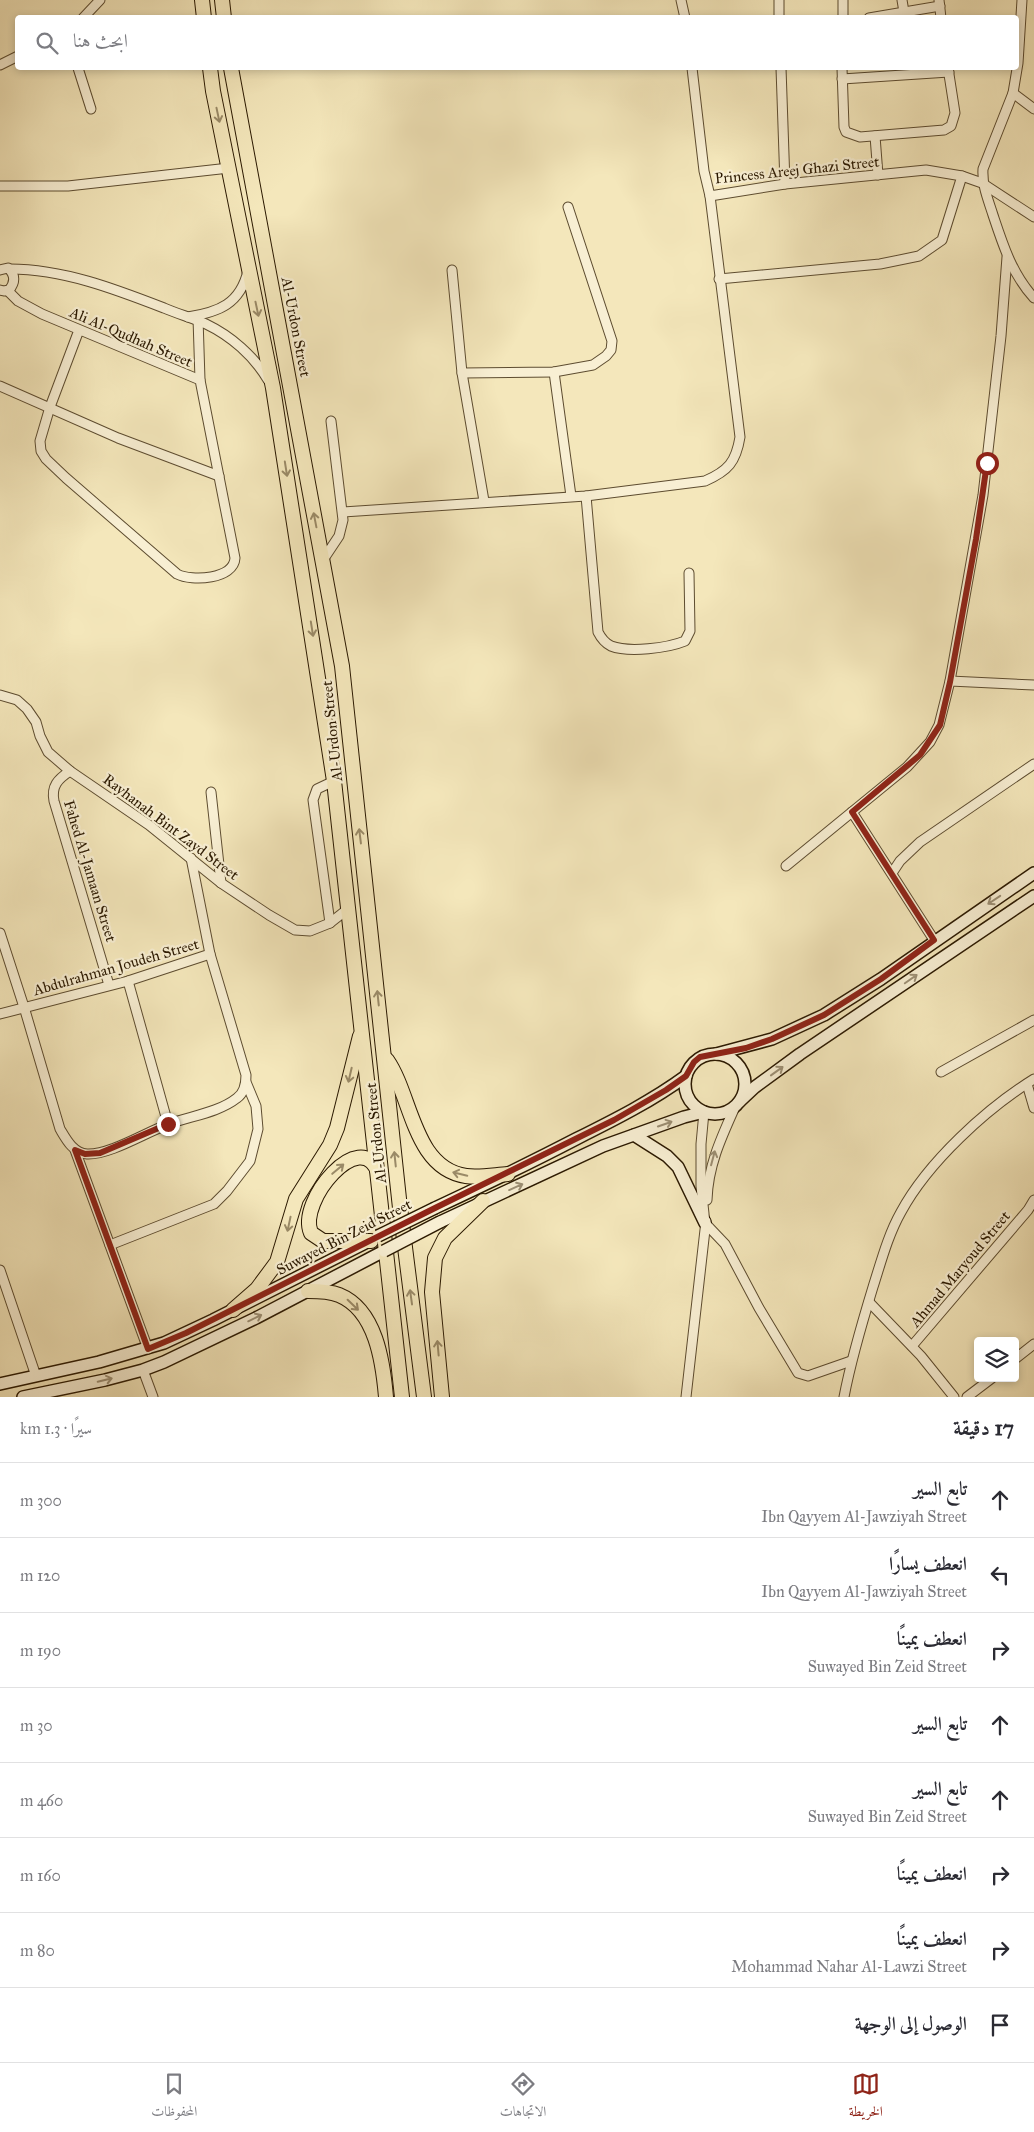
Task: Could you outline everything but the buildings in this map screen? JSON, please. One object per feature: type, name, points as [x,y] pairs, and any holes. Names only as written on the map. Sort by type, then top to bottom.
[{"type":"highway","points":[[202,0],[204,15]]},
{"type":"highway","points":[[222,0],[224,15]]},
{"type":"highway","name":"Al-Urdon Street","points":[[210,70],[273,388],[334,781],[402,1397]]},
{"type":"highway","name":"Al-Urdon Street","points":[[231,70],[342,666],[400,1208],[424,1397]]},
{"type":"highway","points":[[233,1310],[257,1289],[277,1262],[296,1199],[330,1145],[337,1128],[362,1028]]},
{"type":"highway","points":[[384,1056],[396,1077],[420,1138],[435,1160],[451,1172],[466,1176],[508,1174]]},
{"type":"highway","points":[[374,1238],[323,1241],[311,1233],[308,1224],[311,1210],[319,1192],[331,1175],[347,1162],[358,1158],[366,1159],[376,1167],[378,1176]]},
{"type":"highway","points":[[442,1397],[432,1292],[435,1258],[445,1238],[483,1201]]},
{"type":"highway","points":[[308,1291],[342,1296],[356,1306],[364,1316],[378,1351],[386,1397]]},
{"type":"main road","points":[[1034,873],[934,940],[873,984],[824,1015],[772,1039],[746,1048],[708,1054],[694,1062],[686,1076],[686,1094],[697,1108],[704,1112],[718,1114],[737,1104],[755,1087],[800,1054],[1034,896]]},
{"type":"main road","points":[[716,1054],[725,1056],[740,1067],[745,1085],[737,1104]]},
{"type":"main road","name":"Suwayed Bin Zeid Street","points":[[0,1384],[148,1349],[186,1333],[614,1120],[666,1090],[686,1076]]},
{"type":"main road","name":"Suwayed Bin Zeid Street","points":[[23,1397],[143,1370],[183,1353],[308,1291],[483,1201],[591,1152],[684,1117],[704,1112]]},
{"type":"main road","points":[[634,1135],[666,1156],[678,1167],[705,1223]]},
{"type":"street","points":[[86,15],[100,0]]},
{"type":"street","points":[[682,0],[684,15]]},
{"type":"street","points":[[779,0],[779,15]]},
{"type":"street","points":[[842,15],[843,0]]},
{"type":"street","points":[[902,0],[904,12]]},
{"type":"street","points":[[1019,47],[1022,0]]},
{"type":"street","points":[[886,15],[939,3]]},
{"type":"street","points":[[0,65],[15,58]]},
{"type":"street","points":[[79,70],[91,109]]},
{"type":"street","name":"Princess Areej Ghazi Street","points":[[692,70],[704,171],[710,196],[785,184],[926,170],[962,176],[982,183],[1034,217]]},
{"type":"street","points":[[781,70],[785,184]]},
{"type":"street","points":[[842,70],[842,79],[842,120],[846,132],[860,137],[944,130],[951,126],[955,113],[948,70],[842,79]]},
{"type":"street","points":[[1017,70],[1013,93],[983,169],[982,183],[1007,257],[1016,276],[1034,298]]},
{"type":"street","points":[[1013,93],[1034,110]]},
{"type":"street","points":[[875,136],[878,175]]},
{"type":"street","points":[[0,186],[68,186],[229,168]]},
{"type":"street","points":[[719,278],[880,264],[920,256],[942,240],[962,176]]},
{"type":"street","points":[[343,512],[586,496],[705,481],[720,474],[732,464],[738,452],[740,438],[710,196]]},
{"type":"street","points":[[462,373],[554,372],[593,365],[606,356],[610,350],[612,341],[568,206]]},
{"type":"street","points":[[786,866],[907,767],[930,742],[940,725],[950,682],[983,495],[1001,336],[1007,257]]},
{"type":"street","points":[[3,269],[14,280],[12,286],[4,290]]},
{"type":"street","points":[[3,269],[52,272],[130,295],[188,317],[198,318],[245,351],[257,363],[273,388]]},
{"type":"street","points":[[198,318],[229,304],[238,295],[246,281],[248,269]]},
{"type":"street","points":[[452,270],[462,373],[484,502]]},
{"type":"street","name":"Ali Al-Qudhah Street","points":[[4,290],[26,306],[200,380],[235,558],[232,567],[223,574],[194,579],[177,574],[46,459],[41,451],[40,441],[50,406]]},
{"type":"street","points":[[198,318],[200,380]]},
{"type":"street","points":[[50,406],[79,330]]},
{"type":"street","points":[[554,372],[571,496]]},
{"type":"street","points":[[0,386],[50,406],[118,438],[219,476]]},
{"type":"street","points":[[323,560],[339,536],[343,520],[331,421]]},
{"type":"street","points":[[586,496],[598,632],[609,645],[626,648],[651,648],[685,640],[690,631],[689,573]]},
{"type":"street","points":[[950,682],[1034,684]]},
{"type":"street","name":"Rayhanah Bint Zayd Street","points":[[0,695],[17,700],[27,709],[36,722],[48,752],[70,771],[150,825],[221,883],[296,930],[310,931],[330,923],[349,908]]},
{"type":"street","points":[[892,874],[900,861],[920,842],[1034,764]]},
{"type":"street","name":"Fahed Al-Jamaan Street","points":[[70,771],[57,780],[53,791],[54,801],[109,985]]},
{"type":"street","points":[[330,923],[313,800],[318,789],[334,781]]},
{"type":"street","points":[[211,792],[221,883]]},
{"type":"street","points":[[852,812],[934,940]]},
{"type":"street","points":[[110,1245],[214,1204],[227,1191],[250,1161],[258,1129],[256,1106],[246,1082],[246,1075],[210,954],[191,858]]},
{"type":"street","points":[[0,933],[60,1129],[67,1142],[75,1150],[85,1154],[100,1153],[168,1124],[231,1102],[239,1097],[246,1082]]},
{"type":"street","name":"Abdulrahman Joudeh Street","points":[[0,1014],[128,981],[210,954]]},
{"type":"street","points":[[128,981],[168,1124]]},
{"type":"street","points":[[941,1072],[1034,1020]]},
{"type":"street","points":[[844,1397],[851,1361],[884,1253],[900,1213],[910,1196],[928,1172],[964,1134],[981,1118],[1030,1081],[1034,1108]]},
{"type":"street","points":[[686,1397],[711,1166],[716,1148],[737,1104]]},
{"type":"street","points":[[704,1112],[701,1144],[701,1186],[705,1223],[725,1244],[759,1308],[798,1373],[808,1376],[851,1361]]},
{"type":"street","points":[[75,1150],[148,1349]]},
{"type":"street","name":"Ahmad Maryoud Street","points":[[912,1346],[1031,1209],[1034,1200]]},
{"type":"street","points":[[0,1270],[36,1376]]},
{"type":"street","name":"Ahmad Maryoud Street","points":[[868,1302],[912,1346],[954,1397]]},
{"type":"street","points":[[1019,1356],[1034,1344]]},
{"type":"street","points":[[143,1370],[153,1397]]},
{"type":"street","points":[[967,1397],[987,1382]]},
{"type":"route","points":[[168,1124],[100,1153],[85,1154],[75,1150],[148,1349],[233,1310],[378,1236],[508,1174],[614,1120],[666,1090],[686,1076],[689,1068],[700,1057],[746,1048],[796,1029],[824,1015],[881,979],[934,940],[852,812],[920,755],[940,725],[950,682],[976,539],[987,463]]}]
